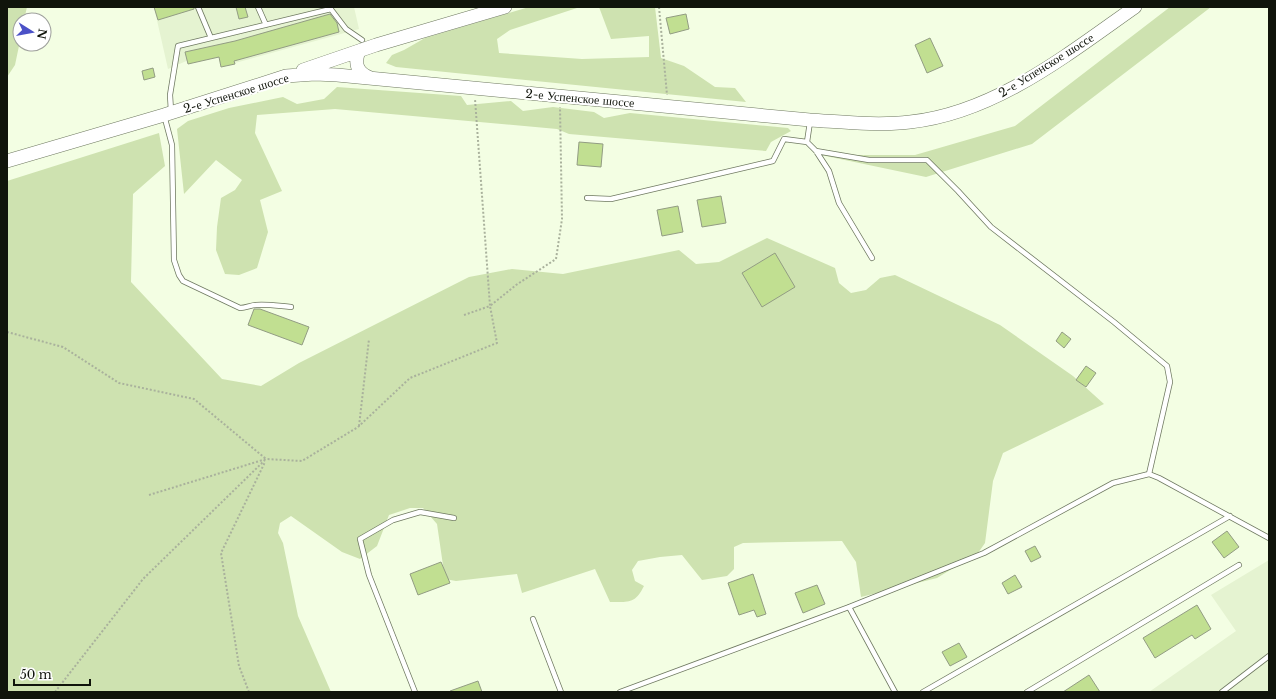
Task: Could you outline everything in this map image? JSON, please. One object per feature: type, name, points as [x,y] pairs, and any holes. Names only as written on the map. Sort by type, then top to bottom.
[{"type":"main road","points":[[286,76],[360,46],[505,7]]},
{"type":"main road","name":"2-е Успенское шоссе","points":[[7,161],[168,114],[286,76],[315,74],[372,78],[810,120],[871,124],[899,124],[940,117],[972,107],[1003,93],[1041,71],[1135,7]]},
{"type":"main road","points":[[360,46],[356,62],[358,69],[366,76],[372,78]]},
{"type":"lane","points":[[198,7],[211,38]]},
{"type":"lane","points":[[258,7],[266,25]]},
{"type":"lane","points":[[291,308],[254,304],[248,307],[240,308],[183,281],[179,275],[174,260],[172,145],[168,114],[178,46],[330,8],[360,46]]},
{"type":"lane","points":[[807,142],[810,120]]},
{"type":"lane","points":[[587,198],[611,199],[773,161],[784,139],[807,142],[816,151],[829,171],[839,203],[872,258]]},
{"type":"lane","points":[[816,151],[869,160],[927,160],[958,191],[990,228],[1114,322],[1167,366],[1170,382],[1149,474]]},
{"type":"lane","points":[[620,692],[849,607],[984,553],[1113,483],[1149,474],[1269,538]]},
{"type":"lane","points":[[414,692],[369,575],[360,539],[393,520],[420,512],[454,518]]},
{"type":"lane","points":[[922,692],[1230,516]]},
{"type":"lane","points":[[1027,692],[1240,564]]},
{"type":"lane","points":[[849,607],[896,692]]},
{"type":"lane","points":[[533,619],[561,692]]},
{"type":"lane","points":[[1222,692],[1269,656]]},
{"type":"path","points":[[659,7],[668,106]]},
{"type":"path","points":[[148,495],[266,459],[302,461],[358,427],[410,378],[497,343],[490,306],[474,88]]},
{"type":"path","points":[[464,315],[490,306],[516,285],[556,259],[562,219],[560,96]]},
{"type":"path","points":[[7,332],[63,347],[119,383],[194,399],[266,459]]},
{"type":"path","points":[[358,427],[369,339]]},
{"type":"path","points":[[55,692],[143,580],[266,459]]},
{"type":"path","points":[[249,692],[239,666],[221,553],[266,459]]},
{"type":"shaded area","points":[[7,7],[27,7],[26,12],[12,12],[12,52],[18,52],[15,65],[7,77]]},
{"type":"shaded area","points":[[154,7],[354,7],[359,29],[235,63],[230,42],[168,69]]},
{"type":"shaded area","points":[[529,7],[580,7],[510,30],[497,39],[499,53],[582,59],[649,57],[649,36],[611,39],[599,7],[655,7],[661,58],[684,66],[715,87],[735,88],[746,102],[396,67],[386,63],[392,55],[425,38]]},
{"type":"shaded area","points":[[1170,7],[1211,7],[1032,144],[926,177],[821,155],[915,155],[1015,126]]},
{"type":"shaded area","points":[[337,87],[461,96],[467,105],[511,101],[523,111],[553,107],[594,112],[604,118],[630,113],[788,128],[791,131],[771,142],[766,151],[569,134],[557,129],[335,109],[257,115],[255,133],[282,191],[260,200],[268,232],[257,268],[239,275],[225,274],[216,250],[217,227],[221,198],[235,190],[242,180],[216,160],[184,194],[177,129],[188,121],[229,108],[283,97],[297,104],[324,99]]},
{"type":"shaded area","points":[[159,133],[165,166],[133,194],[131,282],[222,379],[261,386],[299,363],[469,277],[512,269],[563,274],[679,250],[696,264],[719,262],[767,238],[835,268],[839,283],[851,293],[866,290],[880,278],[895,275],[1000,325],[1073,376],[1104,404],[1003,453],[993,481],[985,543],[978,553],[937,578],[861,597],[856,562],[842,541],[743,543],[734,547],[734,569],[727,576],[702,580],[682,555],[638,561],[632,570],[635,581],[644,586],[641,592],[631,601],[610,602],[595,569],[522,593],[517,574],[456,581],[445,579],[437,524],[423,508],[410,508],[389,515],[377,546],[360,559],[342,552],[291,516],[280,523],[278,533],[283,543],[298,616],[331,692],[7,692],[7,181]]},
{"type":"shaded area","points":[[1269,560],[1269,692],[1149,692],[1236,631],[1211,595]]},
{"type":"building","points":[[154,7],[194,7],[194,9],[158,20]]},
{"type":"building","points":[[236,7],[245,7],[248,17],[239,19]]},
{"type":"building","points":[[330,14],[337,23],[339,32],[234,61],[235,64],[221,67],[219,57],[188,64],[185,52],[235,41]]},
{"type":"building","points":[[686,14],[689,29],[670,34],[666,18]]},
{"type":"building","points":[[930,38],[943,66],[927,73],[915,45]]},
{"type":"building","points":[[153,68],[155,77],[144,80],[142,71]]},
{"type":"building","points":[[579,142],[603,144],[601,167],[577,165]]},
{"type":"building","points":[[721,196],[726,223],[702,227],[697,200]]},
{"type":"building","points":[[678,206],[683,232],[662,236],[657,210]]},
{"type":"building","points":[[775,253],[795,287],[762,307],[742,273]]},
{"type":"building","points":[[254,309],[260,309],[309,327],[302,345],[248,325]]},
{"type":"building","points":[[1062,332],[1071,339],[1064,348],[1056,341]]},
{"type":"building","points":[[1086,366],[1096,373],[1086,387],[1076,380]]},
{"type":"building","points":[[1227,531],[1239,547],[1224,558],[1212,542]]},
{"type":"building","points":[[1035,546],[1041,557],[1031,562],[1025,551]]},
{"type":"building","points":[[441,562],[450,583],[418,595],[410,574]]},
{"type":"building","points":[[753,574],[766,614],[757,617],[754,610],[739,615],[728,583]]},
{"type":"building","points":[[1015,575],[1022,587],[1008,594],[1002,583]]},
{"type":"building","points":[[817,585],[825,604],[803,613],[795,593]]},
{"type":"building","points":[[1197,605],[1211,629],[1195,639],[1192,635],[1155,658],[1143,638]]},
{"type":"building","points":[[959,643],[967,657],[950,666],[942,652]]},
{"type":"building","points":[[1089,675],[1100,692],[1063,692]]},
{"type":"building","points":[[478,681],[482,692],[450,692],[450,691]]}]
